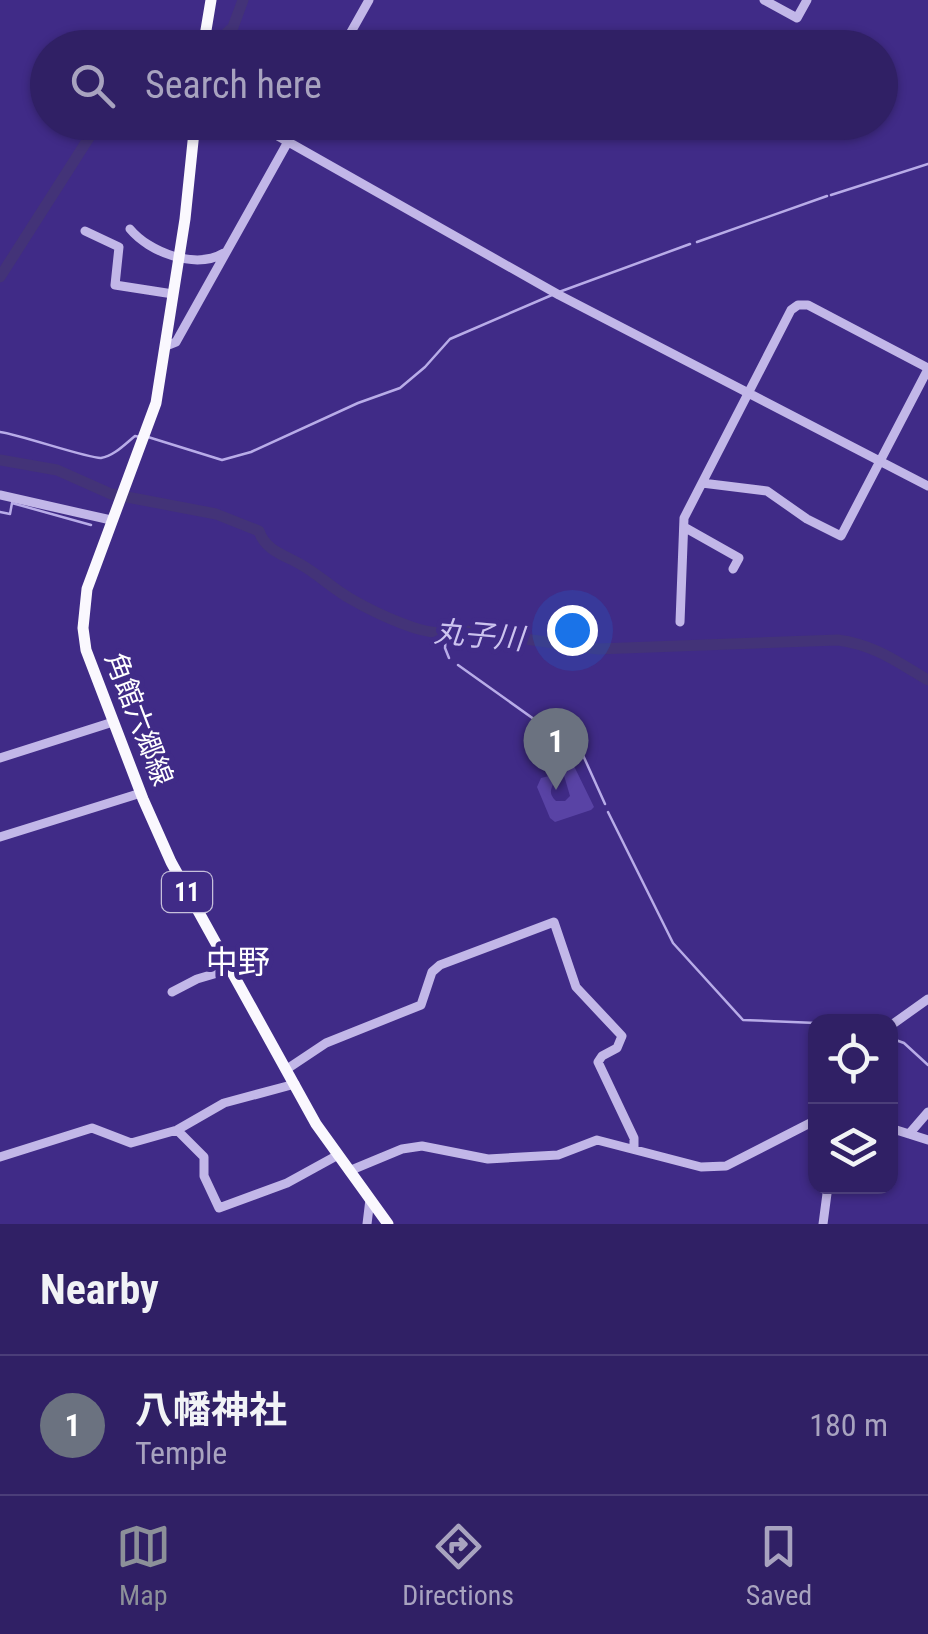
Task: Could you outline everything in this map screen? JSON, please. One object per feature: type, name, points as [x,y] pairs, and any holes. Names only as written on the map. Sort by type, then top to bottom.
[{"type":"main road","points":[[205,30],[211,0]]},
{"type":"main road","name":"角館六郷線","points":[[192,140],[180,256],[156,403],[87,590],[83,628],[86,650],[140,793],[171,862],[286,1069],[338,1155],[388,1224]]},
{"type":"street","points":[[352,30],[369,0]]},
{"type":"street","points":[[764,0],[796,18],[807,0]]},
{"type":"street","points":[[285,140],[555,293],[928,486]]},
{"type":"street","points":[[166,346],[176,342],[288,142]]},
{"type":"street","points":[[130,229],[145,246],[180,256],[213,259],[226,252]]},
{"type":"street","points":[[85,231],[119,247],[115,285],[173,294]]},
{"type":"street","points":[[680,622],[684,518],[788,315],[798,305],[808,305],[928,369],[841,536],[807,520],[767,491],[702,483]]},
{"type":"street","points":[[0,495],[111,520]]},
{"type":"street","points":[[684,527],[739,558],[733,569]]},
{"type":"street","points":[[0,758],[113,722]]},
{"type":"street","points":[[0,838],[140,793]]},
{"type":"street","points":[[286,1069],[326,1043],[421,1005],[432,972],[440,965],[554,922],[576,987],[622,1036],[620,1045],[598,1062],[634,1138],[634,1150]]},
{"type":"street","points":[[172,992],[197,979],[231,969]]},
{"type":"street","points":[[898,1021],[928,1000]]},
{"type":"street","points":[[0,1156],[92,1128],[131,1142],[177,1130],[224,1104],[295,1084]]},
{"type":"street","points":[[909,1134],[928,1112]]},
{"type":"street","points":[[349,1170],[402,1149],[422,1146],[488,1160],[558,1155],[598,1140],[701,1167],[726,1166],[808,1124]]},
{"type":"street","points":[[177,1130],[204,1157],[204,1176],[219,1208],[287,1183],[338,1155]]},
{"type":"street","points":[[898,1131],[928,1140]]},
{"type":"street","points":[[823,1224],[827,1194]]},
{"type":"street","points":[[366,1224],[370,1199]]},
{"type":"shaded area","points":[[567,766],[574,766],[594,807],[555,822],[537,787],[541,778],[549,776],[555,780],[553,798],[565,801],[570,796],[563,772]]},
{"type":"waterway","points":[[230,30],[243,0]]},
{"type":"waterway","points":[[0,277],[88,140]]},
{"type":"waterway","points":[[831,195],[928,164]]},
{"type":"waterway","points":[[697,242],[827,196]]},
{"type":"waterway","points":[[559,292],[690,244]]},
{"type":"waterway","points":[[148,437],[222,460],[251,452],[400,388],[450,339],[552,295]]},
{"type":"waterway","points":[[0,432],[101,458],[135,436],[140,437]]},
{"type":"waterway","name":"丸子川","points":[[0,460],[57,470],[111,494],[216,514],[259,531],[270,547],[344,595],[417,629],[451,629],[598,649],[838,640],[875,650],[928,680]]},
{"type":"waterway","points":[[0,512],[10,514],[12,503],[91,525]]},
{"type":"waterway","points":[[446,634],[449,658]]},
{"type":"waterway","points":[[458,665],[566,742]]},
{"type":"waterway","points":[[574,747],[582,753],[605,804]]},
{"type":"waterway","points":[[608,812],[673,943],[743,1020],[808,1023]]},
{"type":"waterway","points":[[898,1041],[928,1065]]},
{"type":"place","name":"八幡神社","points":[[556,790]]},
{"type":"district","name":"中野","points":[[238,962]]}]
